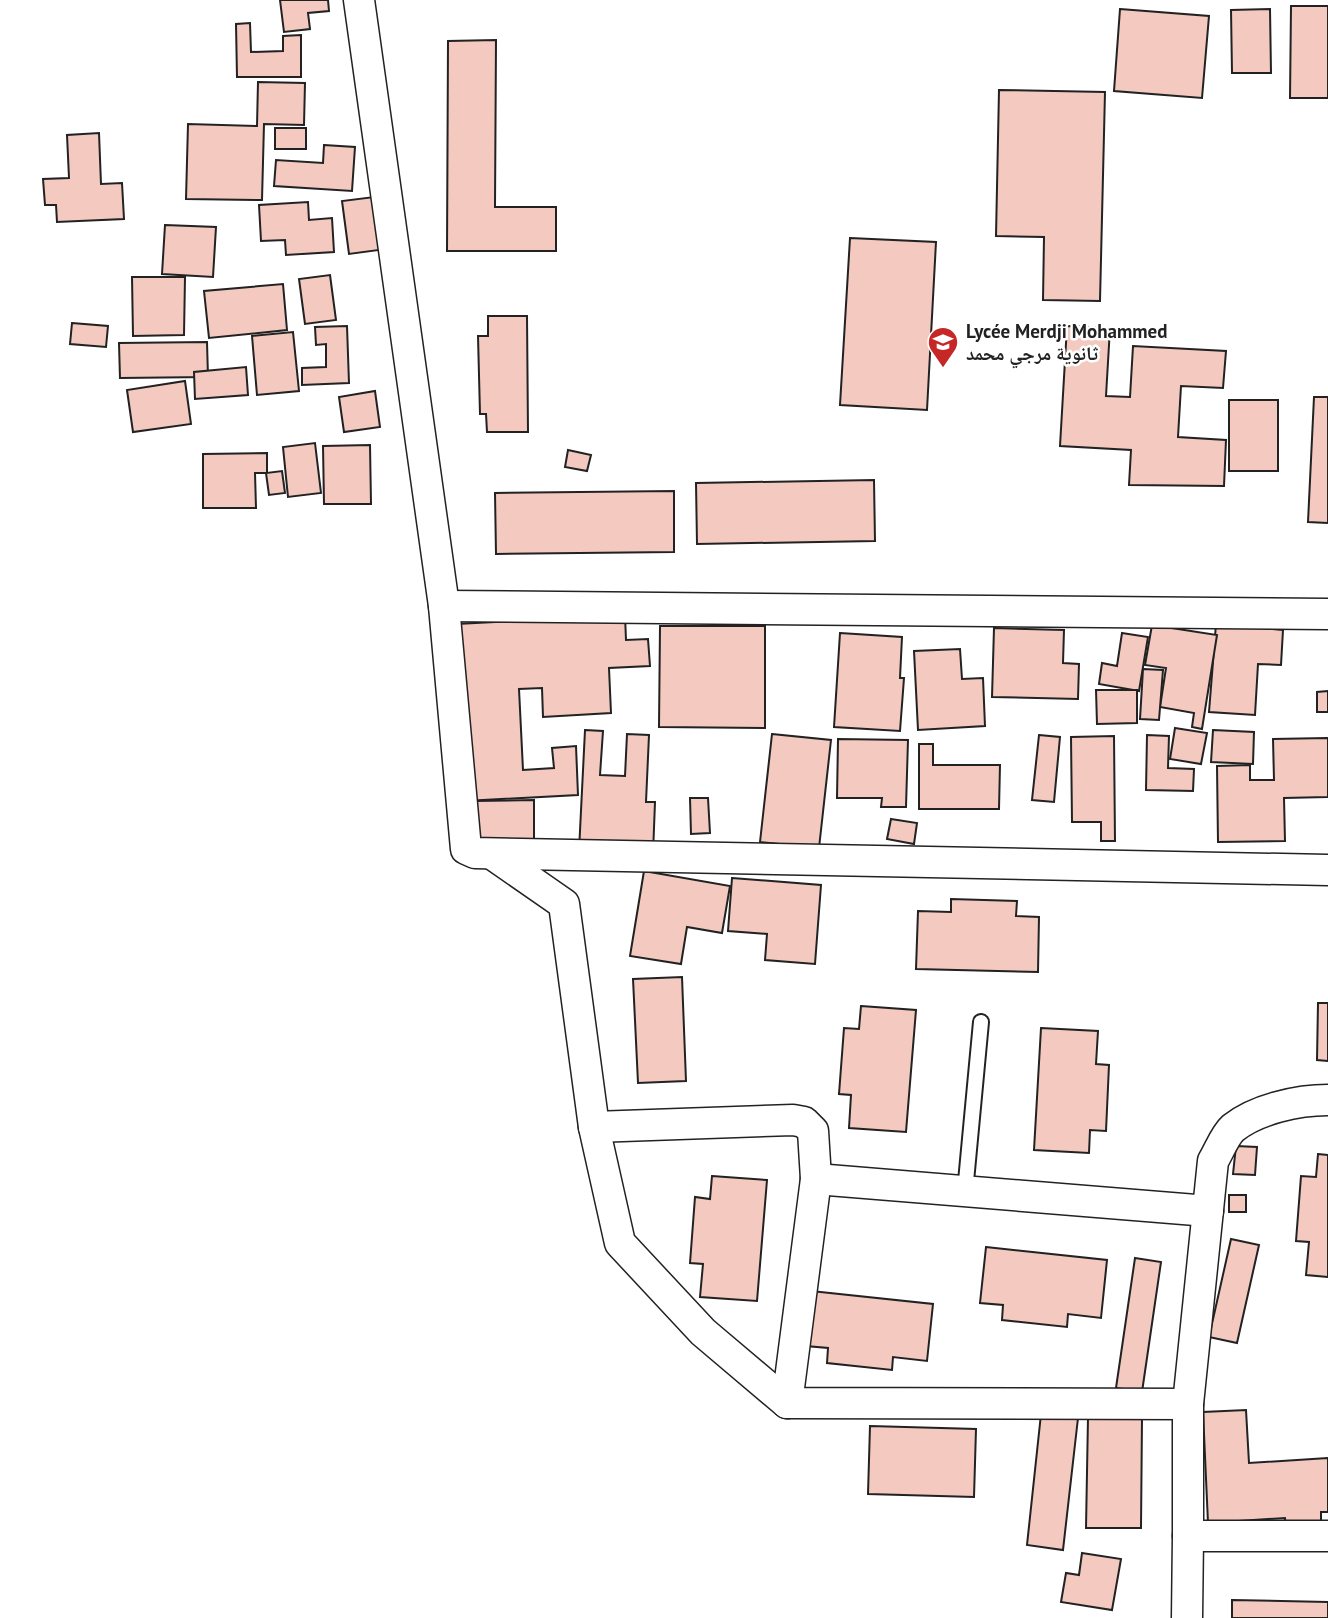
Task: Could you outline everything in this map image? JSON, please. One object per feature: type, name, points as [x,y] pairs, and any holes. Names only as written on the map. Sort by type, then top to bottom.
[{"type":"street","points":[[359,0],[444,606],[466,849],[475,853],[492,854],[1328,870]]},
{"type":"street","points":[[444,606],[1328,614]]},
{"type":"street","points":[[492,854],[564,904],[594,1127],[620,1243],[703,1332],[787,1403],[1188,1404]]},
{"type":"street","points":[[1186,1618],[1188,1404],[1213,1161],[1231,1129],[1260,1113],[1311,1100],[1328,1100]]},
{"type":"street","points":[[594,1127],[793,1120],[804,1122],[813,1130],[816,1179],[787,1403]]},
{"type":"street","points":[[816,1179],[1208,1212]]},
{"type":"street","points":[[1188,1536],[1328,1536]]},
{"type":"lane","points":[[965,1192],[981,1022]]},
{"type":"building","points":[[280,0],[328,0],[329,11],[308,13],[310,29],[284,32]]},
{"type":"building","points":[[1291,6],[1328,6],[1328,98],[1290,98]]},
{"type":"building","points":[[1120,9],[1209,16],[1202,98],[1114,91]]},
{"type":"building","points":[[1270,9],[1271,73],[1232,73],[1231,10]]},
{"type":"building","points":[[250,23],[251,52],[283,51],[283,36],[301,35],[301,77],[237,77],[236,24]]},
{"type":"building","points":[[496,40],[495,207],[556,207],[556,251],[447,251],[448,41]]},
{"type":"building","points":[[258,82],[305,83],[304,125],[264,124],[262,200],[186,199],[188,124],[257,126]]},
{"type":"building","points":[[999,90],[1105,92],[1100,301],[1043,300],[1044,237],[996,236]]},
{"type":"building","points":[[275,128],[306,128],[306,149],[275,149]]},
{"type":"building","points":[[99,133],[101,184],[122,183],[124,219],[57,222],[56,205],[45,205],[43,179],[69,178],[67,135]]},
{"type":"building","points":[[324,145],[355,147],[352,191],[274,186],[276,160],[323,163]]},
{"type":"building","points":[[374,197],[379,250],[349,254],[342,201]]},
{"type":"building","points":[[308,202],[309,220],[332,218],[334,252],[286,255],[285,240],[261,241],[259,205]]},
{"type":"building","points":[[165,225],[216,227],[213,277],[162,274]]},
{"type":"building","points":[[850,238],[936,242],[927,410],[840,405]]},
{"type":"building","points":[[330,275],[336,320],[305,324],[299,279]]},
{"type":"building","points":[[132,277],[185,277],[184,335],[133,336]]},
{"type":"building","points":[[283,284],[287,330],[209,338],[204,291]]},
{"type":"building","points":[[488,316],[527,316],[528,432],[487,432],[486,414],[480,414],[478,336],[488,336]]},
{"type":"building","points":[[72,323],[108,326],[106,347],[70,344]]},
{"type":"building","points":[[347,326],[349,383],[302,385],[302,368],[326,367],[326,344],[316,345],[315,327]]},
{"type":"building","points":[[1067,326],[1110,328],[1106,396],[1130,397],[1133,346],[1226,351],[1223,388],[1181,386],[1178,437],[1226,440],[1224,486],[1129,485],[1131,450],[1060,446]]},
{"type":"building","points":[[293,332],[299,391],[257,395],[252,336]]},
{"type":"building","points":[[207,342],[208,377],[120,378],[119,343]]},
{"type":"building","points":[[246,367],[248,395],[195,399],[194,372]]},
{"type":"building","points":[[185,381],[191,424],[133,432],[127,390]]},
{"type":"building","points":[[375,391],[380,427],[344,432],[339,397]]},
{"type":"building","points":[[1314,397],[1328,397],[1328,523],[1308,522]]},
{"type":"building","points":[[1229,400],[1278,400],[1278,471],[1229,471]]},
{"type":"building","points":[[315,443],[321,493],[288,497],[283,447]]},
{"type":"building","points":[[370,445],[371,504],[324,504],[323,446]]},
{"type":"building","points":[[568,450],[591,455],[587,471],[565,467]]},
{"type":"building","points":[[267,453],[267,473],[255,473],[256,508],[203,508],[203,454]]},
{"type":"building","points":[[282,471],[285,493],[269,495],[266,473]]},
{"type":"building","points":[[874,480],[875,541],[697,544],[696,483]]},
{"type":"building","points":[[674,491],[674,552],[496,554],[495,493]]},
{"type":"building","points":[[625,615],[626,640],[648,639],[650,666],[609,668],[611,713],[543,717],[542,688],[519,689],[523,770],[554,768],[552,748],[576,746],[578,795],[465,801],[456,624]]},
{"type":"building","points":[[1216,624],[1283,630],[1281,665],[1258,664],[1255,715],[1209,712]]},
{"type":"building","points":[[1152,625],[1217,635],[1202,729],[1192,727],[1194,713],[1160,707],[1166,668],[1145,665]]},
{"type":"building","points":[[660,626],[765,626],[765,728],[659,727]]},
{"type":"building","points":[[994,628],[1064,630],[1063,663],[1079,664],[1078,699],[992,697]]},
{"type":"building","points":[[840,633],[902,637],[900,678],[904,678],[900,731],[834,727]]},
{"type":"building","points":[[1122,633],[1148,637],[1139,691],[1099,684],[1102,663],[1117,666]]},
{"type":"building","points":[[960,649],[962,679],[983,678],[985,726],[918,730],[914,651]]},
{"type":"building","points":[[1143,669],[1163,670],[1159,720],[1140,719]]},
{"type":"building","points":[[1096,690],[1137,690],[1137,723],[1097,724]]},
{"type":"building","points":[[1328,691],[1328,712],[1317,712],[1317,692]]},
{"type":"building","points":[[1175,728],[1207,733],[1201,764],[1170,759]]},
{"type":"building","points":[[585,730],[603,731],[600,775],[625,776],[627,734],[649,735],[646,802],[655,802],[653,854],[579,851]]},
{"type":"building","points":[[1213,730],[1254,732],[1253,764],[1211,762]]},
{"type":"building","points":[[772,734],[831,740],[819,848],[760,842]]},
{"type":"building","points":[[1039,735],[1060,737],[1054,802],[1032,800]]},
{"type":"building","points":[[1147,735],[1169,736],[1168,768],[1194,769],[1193,791],[1146,790]]},
{"type":"building","points":[[1114,736],[1115,841],[1101,841],[1101,822],[1072,822],[1071,737]]},
{"type":"building","points":[[1328,738],[1328,797],[1284,798],[1285,841],[1218,842],[1217,766],[1250,765],[1250,780],[1274,780],[1273,739]]},
{"type":"building","points":[[838,739],[908,740],[906,807],[881,807],[882,798],[837,798]]},
{"type":"building","points":[[919,744],[933,744],[933,765],[1000,765],[999,809],[919,809]]},
{"type":"building","points":[[690,798],[708,798],[710,833],[691,834]]},
{"type":"building","points":[[534,800],[534,849],[475,849],[474,801]]},
{"type":"building","points":[[891,819],[917,823],[914,844],[887,839]]},
{"type":"building","points":[[644,871],[730,886],[722,933],[687,927],[681,964],[630,956]]},
{"type":"building","points":[[732,878],[821,885],[815,964],[765,960],[767,934],[728,931]]},
{"type":"building","points":[[951,899],[1017,901],[1016,916],[1039,917],[1038,972],[916,969],[918,911],[951,912]]},
{"type":"building","points":[[682,977],[686,1081],[638,1083],[633,979]]},
{"type":"building","points":[[1318,1003],[1328,1003],[1328,1061],[1317,1060]]},
{"type":"building","points":[[861,1006],[916,1010],[906,1132],[849,1128],[851,1095],[839,1094],[844,1028],[859,1029]]},
{"type":"building","points":[[1041,1028],[1098,1031],[1096,1064],[1109,1065],[1106,1131],[1090,1130],[1089,1153],[1034,1150]]},
{"type":"building","points":[[1236,1146],[1257,1147],[1255,1175],[1233,1174]]},
{"type":"building","points":[[1318,1154],[1328,1155],[1328,1277],[1306,1275],[1309,1242],[1296,1241],[1301,1176],[1316,1177]]},
{"type":"building","points":[[712,1176],[767,1180],[757,1301],[700,1297],[703,1264],[690,1263],[695,1197],[710,1199]]},
{"type":"building","points":[[1229,1195],[1246,1195],[1246,1212],[1229,1212]]},
{"type":"building","points":[[1231,1239],[1259,1245],[1237,1343],[1209,1337]]},
{"type":"building","points":[[986,1247],[1107,1260],[1101,1318],[1068,1314],[1067,1327],[1002,1320],[1003,1305],[980,1303]]},
{"type":"building","points":[[1135,1258],[1161,1262],[1142,1392],[1116,1388]]},
{"type":"building","points":[[811,1291],[933,1304],[927,1361],[893,1357],[892,1370],[827,1363],[828,1348],[806,1346]]},
{"type":"building","points":[[1246,1410],[1249,1463],[1328,1458],[1328,1512],[1321,1512],[1321,1532],[1286,1533],[1285,1518],[1208,1523],[1203,1412]]},
{"type":"building","points":[[1041,1414],[1078,1418],[1063,1550],[1027,1545]]},
{"type":"building","points":[[1088,1417],[1142,1418],[1141,1528],[1086,1528]]},
{"type":"building","points":[[870,1426],[976,1429],[974,1497],[868,1494]]},
{"type":"building","points":[[1082,1553],[1121,1559],[1112,1610],[1061,1602],[1066,1573],[1079,1575]]},
{"type":"building","points":[[1232,1600],[1328,1602],[1328,1618],[1232,1618]]},
{"type":"place","name":"Lycée Merdji Mohammed ثانوية مرجي محمد","points":[[943,369]]}]
